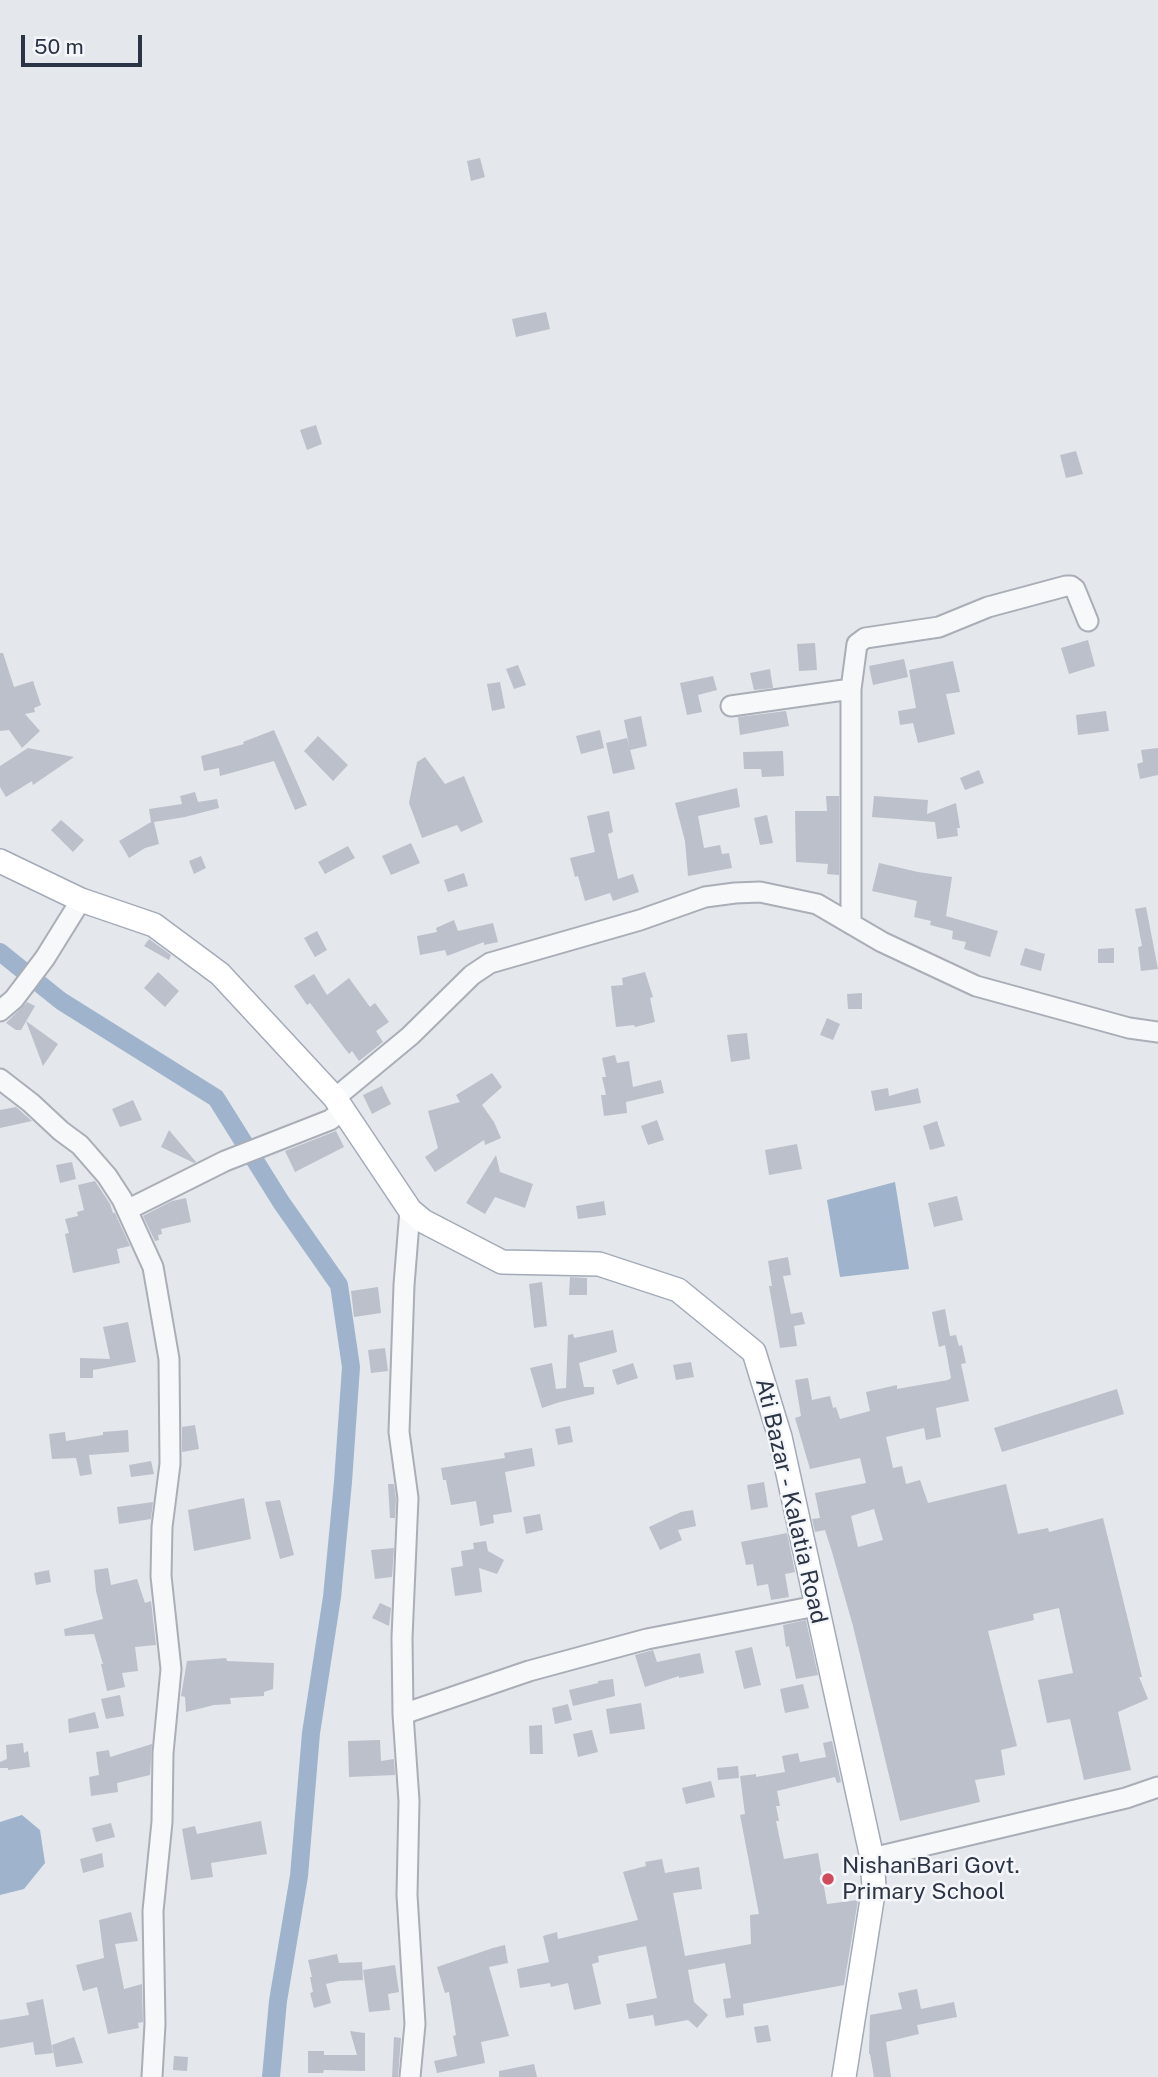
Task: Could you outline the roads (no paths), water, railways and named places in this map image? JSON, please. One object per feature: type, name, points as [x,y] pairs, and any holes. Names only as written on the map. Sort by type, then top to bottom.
[{"type":"main road","name":"Ati Bazar - Kalatia Road","points":[[0,861],[81,900],[154,925],[220,974],[340,1104],[410,1210],[422,1220],[502,1262],[599,1264],[678,1290],[754,1352],[780,1437],[872,1858],[874,1887],[844,2077]]},
{"type":"street","points":[[851,924],[851,689],[857,644],[864,638],[939,627],[988,607],[1066,586],[1075,589],[1088,621]]},
{"type":"street","points":[[730,706],[851,689]]},
{"type":"street","points":[[127,1210],[225,1161],[330,1120],[340,1104],[472,975],[490,963],[640,920],[705,897],[760,892],[817,904],[920,961],[976,986],[1129,1028],[1158,1032]]},
{"type":"street","points":[[7,1005],[45,958],[81,900]]},
{"type":"street","points":[[0,1079],[89,1154],[107,1176],[127,1210],[153,1267],[169,1359],[170,1464],[162,1527],[161,1576],[171,1669],[163,1753],[162,1822],[153,1911],[155,2024],[152,2077]]},
{"type":"street","points":[[410,1210],[404,1285],[399,1432],[408,1498],[402,1638],[402,1714],[409,1801],[407,1895],[415,2024],[410,2077]]},
{"type":"street","points":[[402,1714],[529,1671],[647,1639],[816,1605]]},
{"type":"street","points":[[872,1858],[1126,1798],[1158,1787]]},
{"type":"water","points":[[895,1182],[909,1269],[840,1277],[827,1200]]},
{"type":"water","points":[[22,1815],[40,1830],[45,1863],[24,1889],[0,1895],[0,1822]]},
{"type":"waterway","points":[[0,952],[61,1001],[216,1098],[281,1202],[339,1285],[351,1367],[343,1482],[332,1597],[311,1733],[299,1876],[278,2001],[271,2077]]},
{"type":"place","name":"NishanBari Govt. Primary School","points":[[828,1879]]}]
